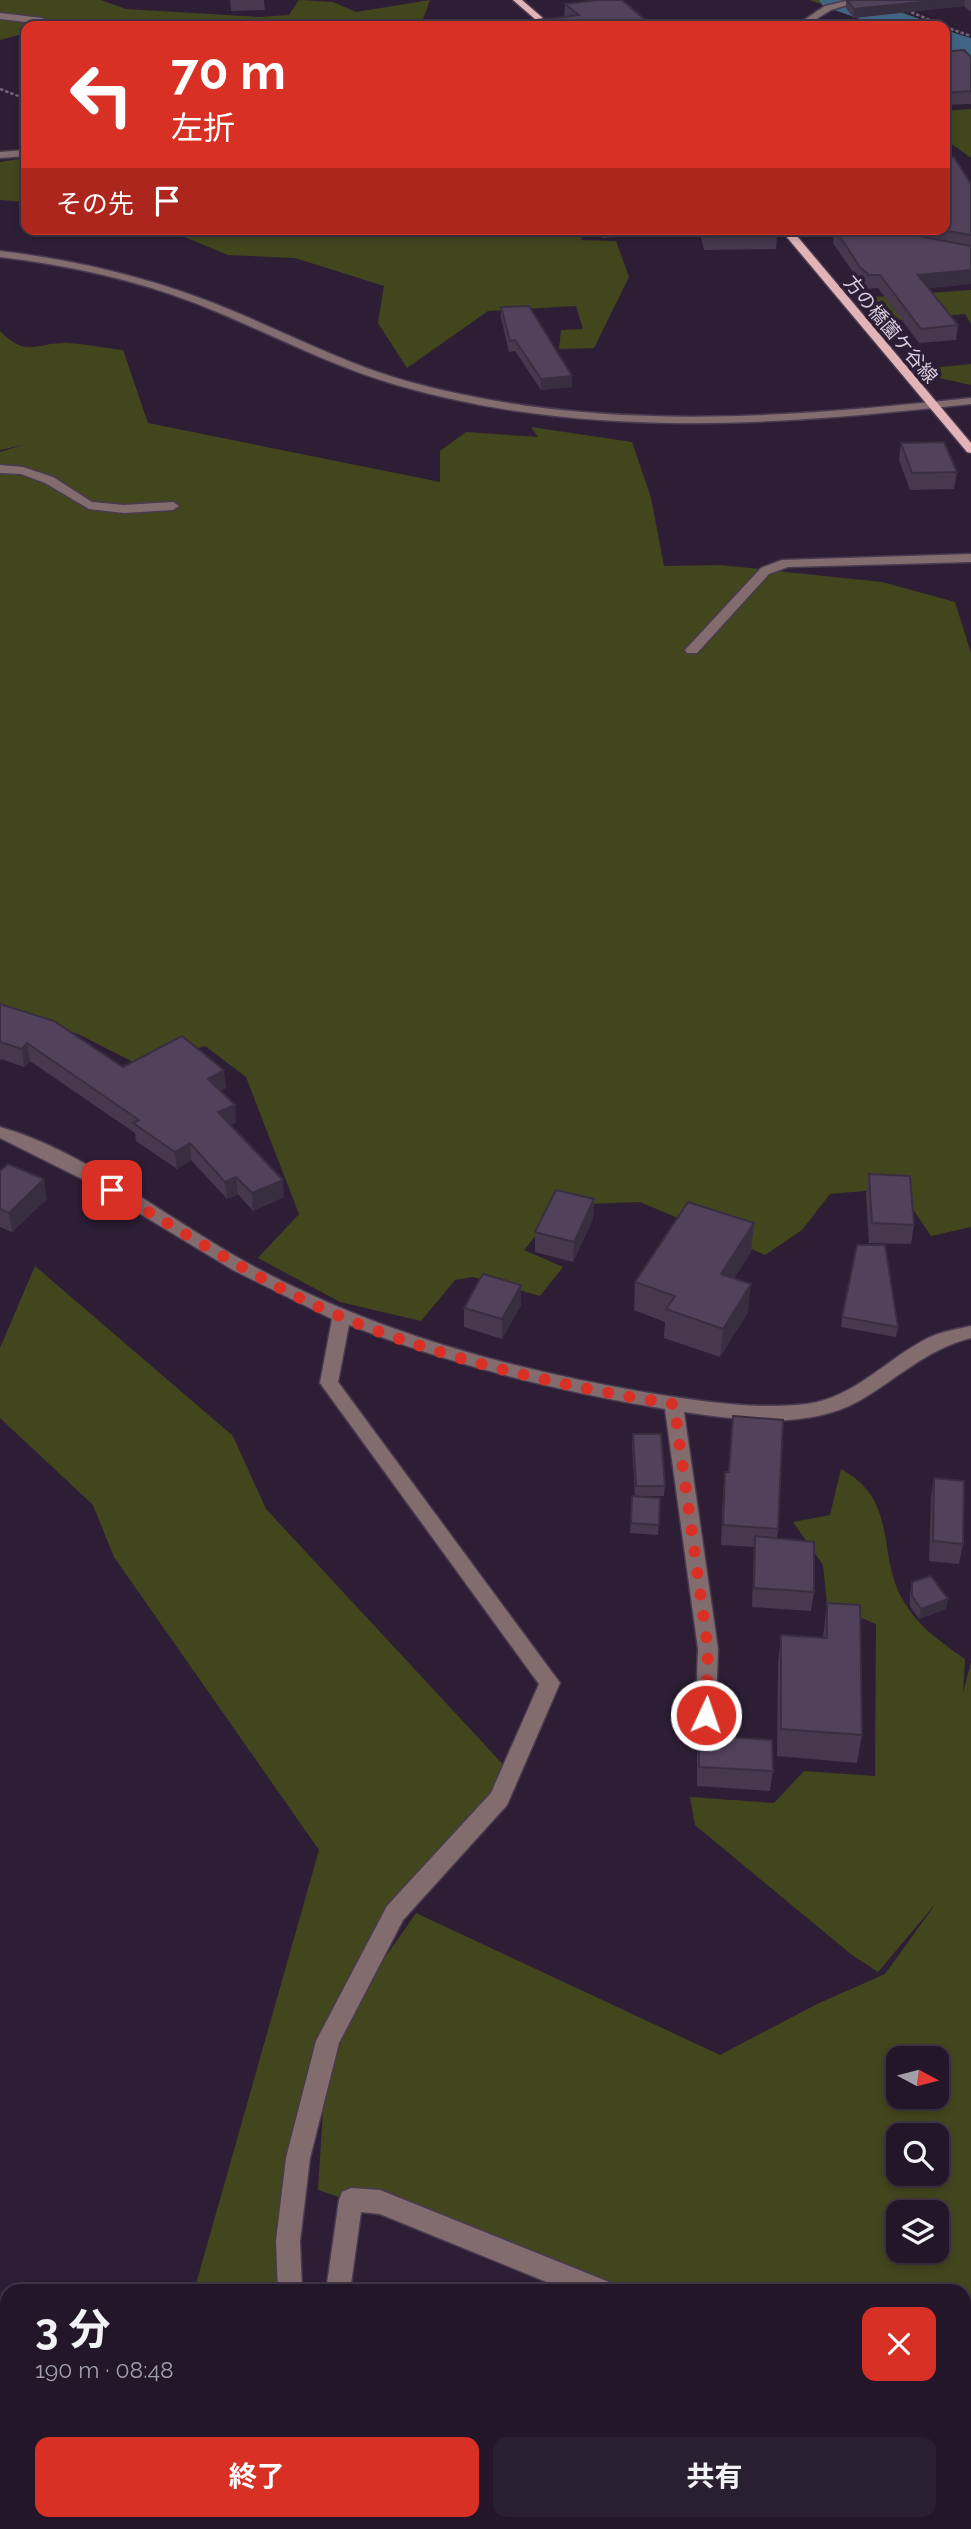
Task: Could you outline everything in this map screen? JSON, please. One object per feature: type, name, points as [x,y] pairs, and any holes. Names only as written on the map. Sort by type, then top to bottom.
[{"type":"main road","points":[[517,0],[542,21]]},
{"type":"main road","name":"方の橋薗ケ谷線","points":[[790,235],[971,450]]},
{"type":"street","points":[[807,21],[828,8],[860,0]]},
{"type":"street","points":[[0,16],[42,21]]},
{"type":"street","points":[[0,155],[21,153]]},
{"type":"street","points":[[858,235],[864,236]]},
{"type":"street","points":[[0,254],[47,260],[125,276],[225,311],[358,369],[428,390],[515,409],[612,420],[695,423],[777,421],[971,401]]},
{"type":"street","points":[[0,469],[23,471],[49,480],[89,505],[124,509],[173,506]]},
{"type":"street","points":[[692,650],[765,571],[786,564],[971,558]]},
{"type":"street","points":[[0,1132],[48,1152],[240,1267],[342,1316],[513,1372],[674,1404],[782,1414],[830,1407],[937,1341],[971,1332]]},
{"type":"street","points":[[290,2284],[288,2241],[298,2158],[328,2041],[396,1913],[499,1799],[550,1683],[330,1383],[342,1316]]},
{"type":"street","points":[[674,1404],[708,1649],[705,1737]]},
{"type":"street","points":[[339,2284],[351,2200],[380,2202],[583,2284]]},
{"type":"path","points":[[907,10],[931,21]]},
{"type":"path","points":[[950,29],[971,36]]},
{"type":"path","points":[[0,89],[21,97]]},
{"type":"green space","points":[[0,0],[101,0],[126,9],[259,17],[289,15],[299,0],[333,2],[356,12],[430,0],[422,21],[21,21],[21,34],[0,40]]},
{"type":"green space","points":[[809,0],[871,0],[924,21],[873,21]]},
{"type":"green space","points":[[971,109],[971,158],[950,143],[950,111]]},
{"type":"green space","points":[[21,159],[21,202],[0,200],[0,162]]},
{"type":"green space","points":[[180,235],[581,235],[582,240],[616,241],[629,277],[594,348],[559,349],[561,330],[583,329],[576,306],[488,311],[407,368],[378,323],[384,286],[295,258],[228,255]]},
{"type":"green space","points":[[971,290],[971,324],[965,314],[888,321],[874,297]]},
{"type":"green space","points":[[0,331],[10,340],[25,347],[67,343],[123,350],[148,423],[440,482],[440,451],[466,432],[538,437],[531,427],[632,442],[651,498],[664,566],[720,565],[882,582],[955,602],[971,653],[971,1227],[931,1236],[899,1188],[830,1194],[802,1230],[765,1255],[640,1202],[561,1205],[524,1250],[563,1267],[540,1296],[473,1277],[455,1280],[421,1321],[340,1302],[258,1258],[299,1214],[246,1077],[205,1046],[141,1066],[78,1034],[0,1009],[0,452],[23,445],[0,450]]},
{"type":"green space","points":[[971,364],[971,385],[939,378],[930,368]]},
{"type":"green space","points":[[35,1266],[233,1436],[266,1509],[511,1773],[399,1899],[331,2035],[416,1913],[720,2055],[817,2004],[885,1974],[937,1902],[878,1972],[852,1955],[695,1825],[690,1797],[774,1803],[804,1771],[875,1776],[876,1624],[827,1604],[823,1565],[793,1522],[830,1515],[841,1469],[859,1482],[872,1497],[879,1513],[890,1565],[903,1600],[923,1626],[965,1659],[963,1693],[971,1662],[971,2284],[599,2284],[318,2190],[327,2049],[287,2284],[196,2284],[319,1850],[114,1557],[93,1505],[0,1418],[0,1348]]},
{"type":"building","points":[[622,0],[646,21],[527,21],[579,15],[565,4]]},
{"type":"building","points":[[847,0],[941,0],[854,9]]},
{"type":"building","points":[[950,50],[964,50],[971,57],[971,91],[950,93]]},
{"type":"building","points":[[950,157],[954,157],[971,184],[971,235],[950,232]]},
{"type":"building","points":[[704,235],[777,236],[704,237]]},
{"type":"building","points":[[839,235],[913,235],[971,246],[971,270],[918,275],[958,325],[921,329],[880,275],[869,275],[860,267]]},
{"type":"building","points":[[529,306],[572,376],[541,379],[515,340],[510,341],[501,307]]},
{"type":"building","points":[[944,442],[957,472],[912,473],[901,443]]},
{"type":"building","points":[[0,1004],[54,1021],[123,1067],[182,1036],[224,1070],[208,1079],[235,1105],[218,1112],[283,1180],[252,1193],[236,1177],[225,1182],[190,1143],[175,1152],[133,1123],[139,1120],[27,1043],[22,1049],[0,1042]]},
{"type":"building","points":[[8,1164],[44,1179],[9,1213],[0,1209],[0,1171]]},
{"type":"building","points":[[869,1174],[910,1176],[914,1225],[872,1223]]},
{"type":"building","points":[[556,1190],[594,1199],[574,1242],[535,1232]]},
{"type":"building","points":[[688,1202],[754,1223],[721,1274],[751,1284],[723,1329],[666,1309],[675,1296],[635,1282]]},
{"type":"building","points":[[857,1245],[885,1245],[898,1327],[842,1317]]},
{"type":"building","points":[[483,1274],[521,1285],[502,1319],[464,1308]]},
{"type":"building","points":[[733,1416],[783,1420],[778,1529],[723,1525],[725,1472],[729,1472]]},
{"type":"building","points":[[633,1434],[661,1434],[665,1486],[636,1486]]},
{"type":"building","points":[[934,1478],[964,1481],[963,1544],[933,1541]]},
{"type":"building","points":[[632,1496],[660,1498],[659,1525],[631,1523]]},
{"type":"building","points":[[755,1536],[814,1542],[814,1592],[754,1588]]},
{"type":"building","points":[[931,1576],[948,1599],[921,1609],[912,1596],[912,1582]]},
{"type":"building","points":[[827,1603],[860,1605],[862,1735],[781,1729],[781,1635],[827,1638]]},
{"type":"building","points":[[699,1735],[772,1740],[773,1771],[699,1767]]},
{"type":"waterway","points":[[834,0],[895,21]]},
{"type":"waterway","points":[[950,41],[971,49]]},
{"type":"route","points":[[112,1190],[240,1267],[308,1302],[385,1332],[513,1372],[674,1404],[708,1649],[706,1715]]}]
